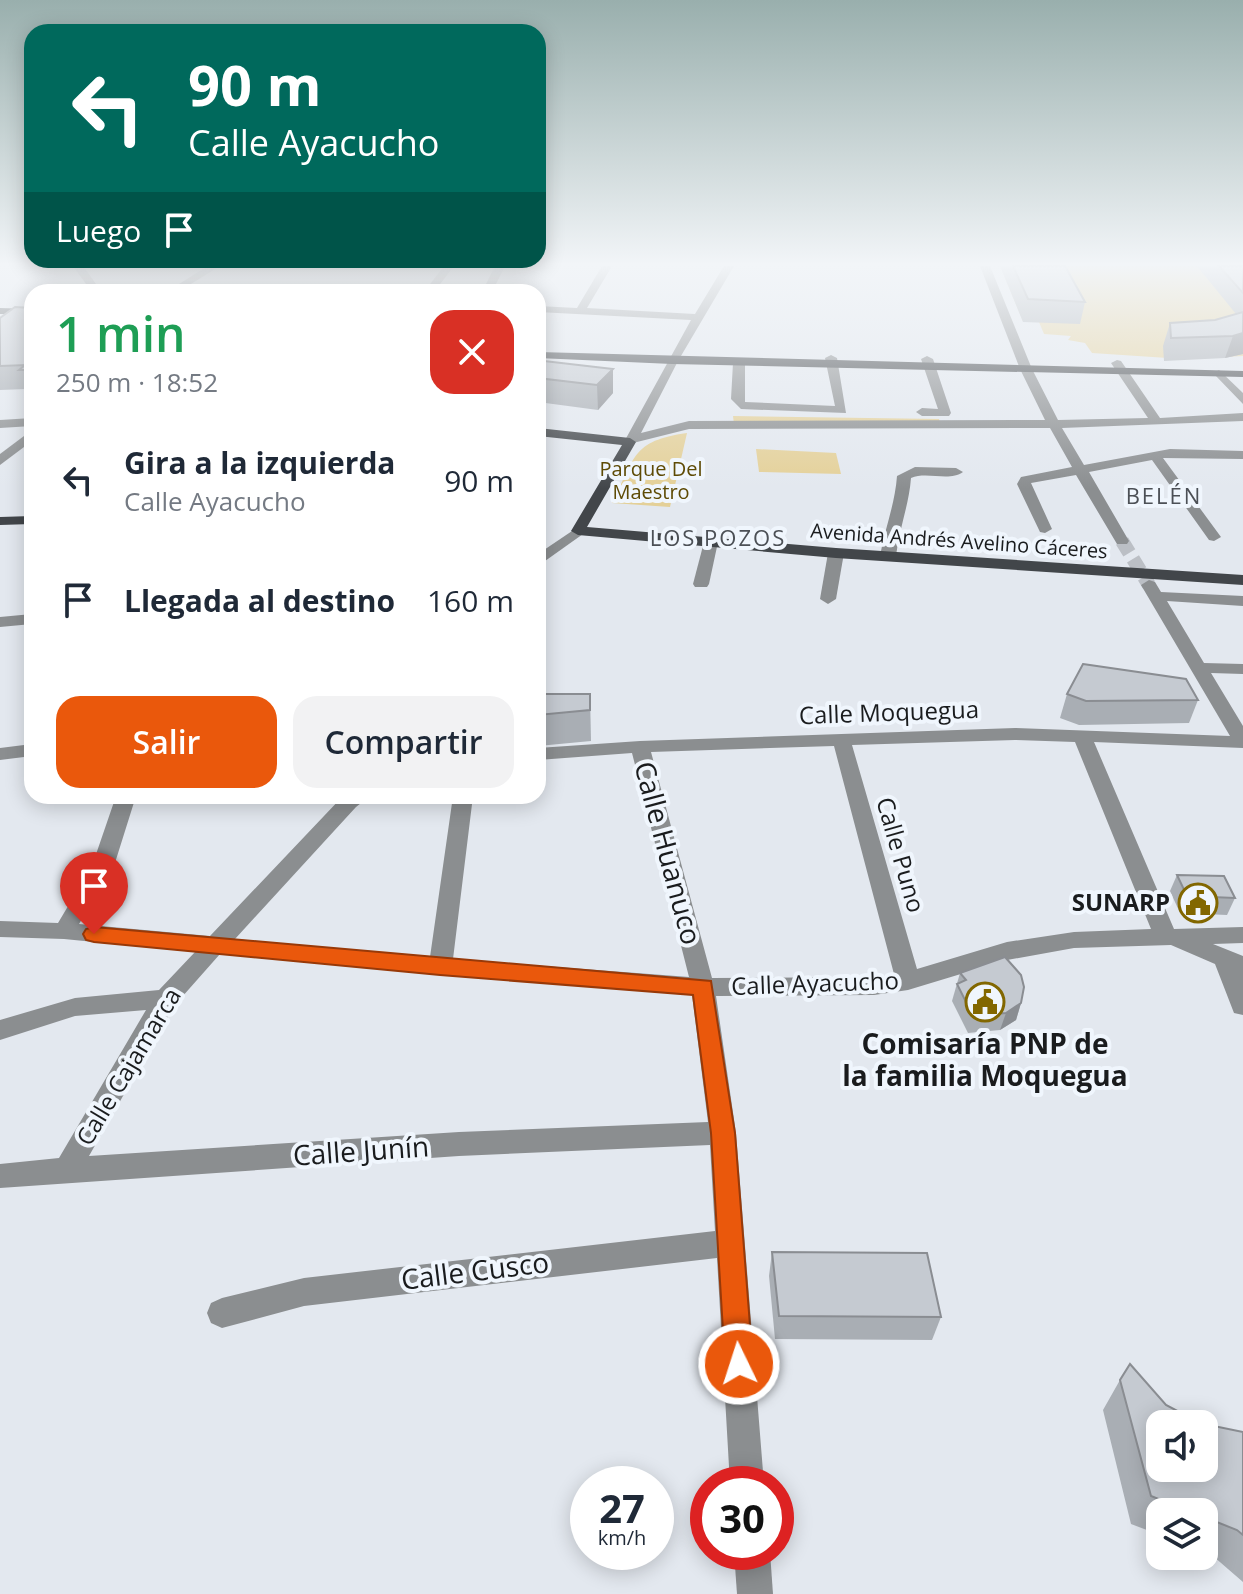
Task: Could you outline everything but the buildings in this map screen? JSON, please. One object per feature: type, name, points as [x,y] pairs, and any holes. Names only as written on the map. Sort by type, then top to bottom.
[{"type":"main road","points":[[546,352],[1195,369],[1243,366]]},
{"type":"main road","points":[[675,358],[739,363],[832,361]]},
{"type":"main road","points":[[1195,369],[1243,374]]},
{"type":"main road","points":[[546,433],[630,442],[580,527]]},
{"type":"main road","points":[[546,440],[602,449],[620,457]]},
{"type":"main road","points":[[0,512],[24,511]]},
{"type":"main road","points":[[0,521],[24,520]]},
{"type":"main road","name":"Avenida Andrés Avelino Cáceres","points":[[580,527],[836,553],[889,552],[1243,571]]},
{"type":"main road","name":"Avenida Andrés Avelino Cáceres","points":[[580,527],[1243,580]]},
{"type":"street","points":[[630,442],[685,340]]},
{"type":"street","points":[[1014,340],[1053,423],[1122,541]]},
{"type":"street","points":[[832,361],[842,410]]},
{"type":"street","points":[[739,363],[737,399],[741,405],[945,413],[1006,423]]},
{"type":"street","points":[[928,363],[945,413]]},
{"type":"street","points":[[1120,367],[1157,422]]},
{"type":"street","points":[[1219,373],[1243,400]]},
{"type":"street","points":[[630,442],[660,430],[689,425],[1243,419]]},
{"type":"street","points":[[1228,425],[1243,419]]},
{"type":"street","points":[[0,424],[24,422]]},
{"type":"street","points":[[0,461],[24,441]]},
{"type":"street","points":[[1045,529],[1024,484],[1026,480],[1170,453],[1243,455]]},
{"type":"street","points":[[1155,456],[1214,537]]},
{"type":"street","points":[[889,552],[893,523],[902,501],[904,476],[915,471],[956,472]]},
{"type":"street","points":[[546,555],[580,527]]},
{"type":"street","points":[[701,584],[711,542]]},
{"type":"street","points":[[828,599],[836,553]]},
{"type":"street","points":[[1243,601],[1152,591],[1243,742]]},
{"type":"street","points":[[0,622],[24,620]]},
{"type":"street","points":[[1200,668],[1243,669]]},
{"type":"street","name":"Calle Moquegua","points":[[546,753],[640,747],[1015,734],[1243,742]]},
{"type":"street","points":[[1082,737],[1165,935],[1234,961],[1243,1006]]},
{"type":"street","name":"Calle Puno","points":[[842,742],[908,981]]},
{"type":"street","name":"Calle Huanuco","points":[[640,747],[703,987],[723,1133],[746,1466]]},
{"type":"street","points":[[0,754],[24,751]]},
{"type":"street","points":[[64,931],[103,866],[123,804]]},
{"type":"street","name":"Calle Cajamarca","points":[[67,1169],[165,999],[347,804]]},
{"type":"street","points":[[440,967],[462,804]]},
{"type":"street","name":"Calle Ayacucho","points":[[0,929],[64,931],[440,967],[703,987],[874,986],[908,981],[1007,951],[1074,940],[1243,935]]},
{"type":"street","points":[[0,1030],[75,1007],[165,999]]},
{"type":"street","name":"Calle Junín","points":[[0,1176],[459,1144],[723,1133]]},
{"type":"street","name":"Calle Cusco","points":[[222,1313],[304,1292],[730,1243]]},
{"type":"street","points":[[753,1570],[755,1594]]},
{"type":"green space","points":[[1070,340],[1243,340],[1243,356],[1183,359],[1092,353],[1085,343]]},
{"type":"green space","points":[[733,416],[939,419],[942,428],[734,424]]},
{"type":"green space","name":"Parque Del Maestro","points":[[687,433],[670,507],[612,503],[632,463],[645,447],[669,436]]},
{"type":"green space","points":[[756,449],[836,453],[841,474],[759,472]]},
{"type":"tunnel","points":[[1122,541],[1149,585]]},
{"type":"place","name":"SUNARP","points":[[1198,903]]},
{"type":"place","name":"Comisaría PNP de la familia Moquegua","points":[[985,1002]]},
{"type":"district","name":"BELÉN","points":[[1164,496]]},
{"type":"district","name":"LOS POZOS","points":[[718,538]]},
{"type":"route","points":[[94,934],[440,967],[703,987],[723,1133],[739,1364]]}]
